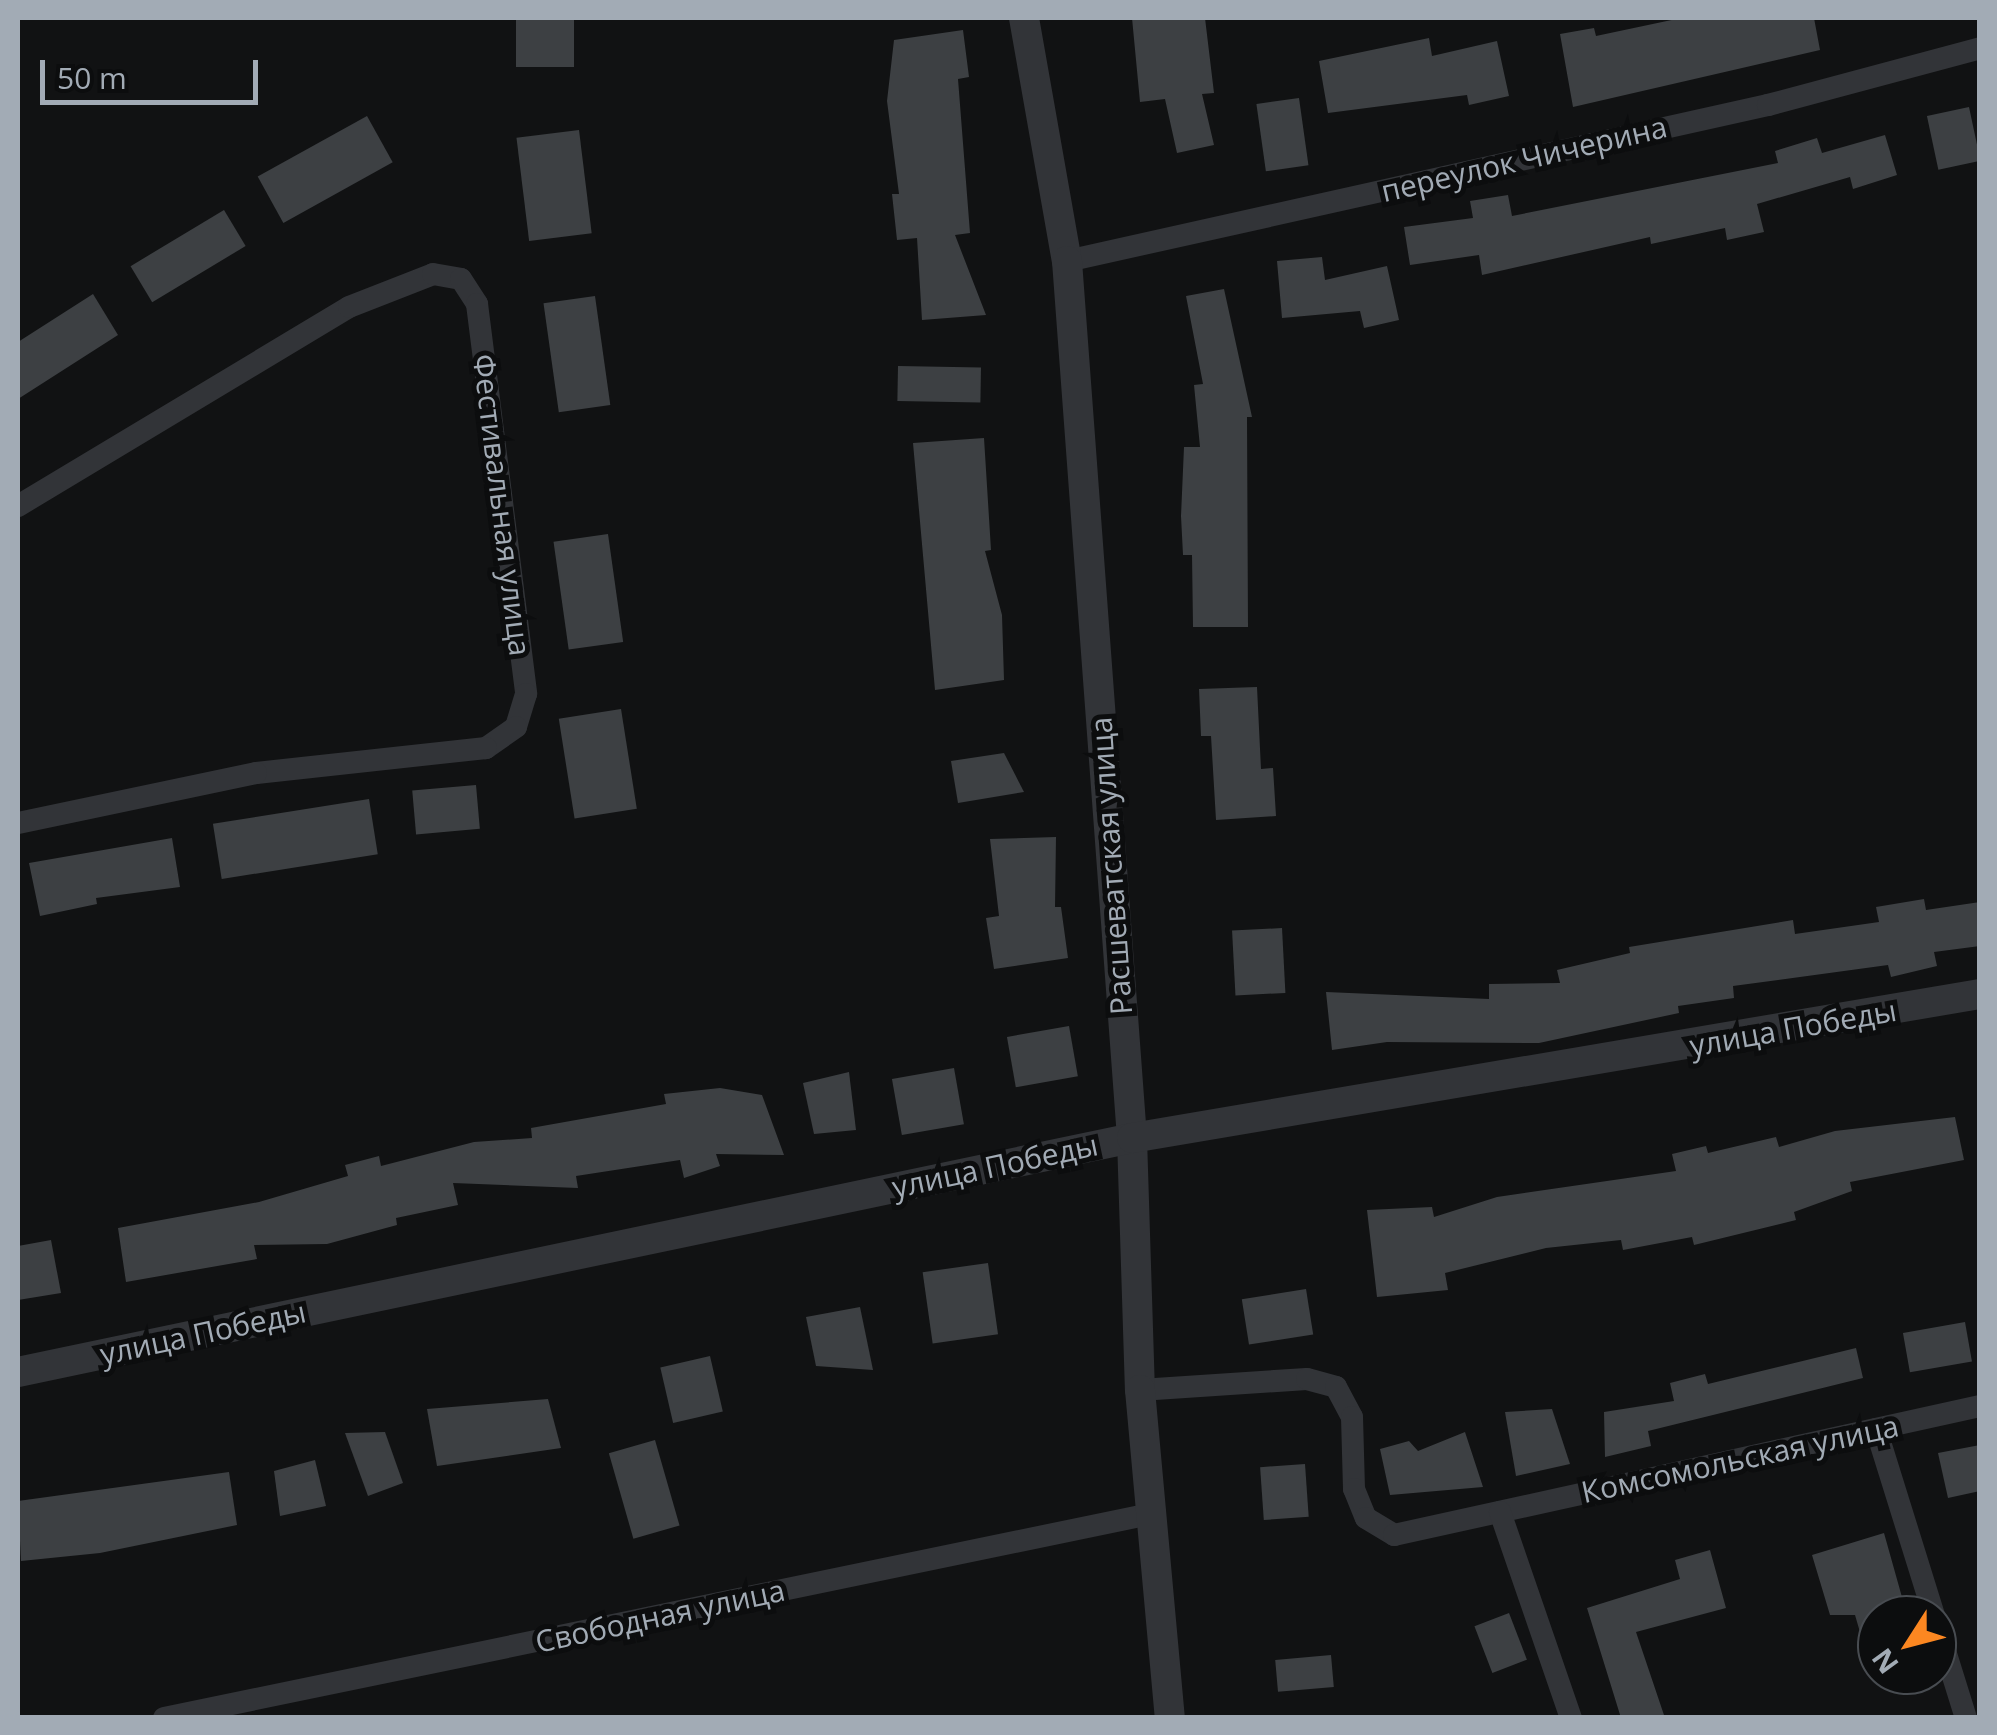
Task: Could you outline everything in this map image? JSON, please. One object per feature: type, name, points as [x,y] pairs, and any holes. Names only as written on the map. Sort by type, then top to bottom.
[{"type":"street","name":"Расшеватская улица","points":[[1024,18],[1067,261],[1132,1138],[1140,1390],[1155,1513],[1170,1718]]},
{"type":"street","name":"переулок Чичерина","points":[[1067,261],[1768,104],[1980,48]]},
{"type":"street","name":"Фестивальная улица","points":[[18,506],[349,307],[433,274],[461,279],[477,304],[526,694],[516,726],[486,748],[256,773],[18,822]]},
{"type":"street","name":"улица Победы","points":[[18,1372],[1132,1138],[1980,994]]},
{"type":"street","name":"Комсомольская улица","points":[[1140,1390],[1307,1380],[1336,1387],[1352,1416],[1354,1489],[1366,1518],[1394,1535],[1980,1406]]},
{"type":"street","points":[[1876,1429],[1928,1595]]},
{"type":"street","points":[[1500,1512],[1570,1718]]},
{"type":"street","name":"Свободная улица","points":[[164,1718],[204,1714],[1155,1513]]},
{"type":"street","points":[[1957,1689],[1966,1718]]},
{"type":"building","points":[[516,18],[574,18],[574,67],[516,67]]},
{"type":"building","points":[[1132,18],[1205,18],[1214,93],[1202,94],[1214,145],[1177,153],[1165,99],[1140,102]]},
{"type":"building","points":[[1681,18],[1814,18],[1820,50],[1573,107],[1560,34],[1594,28],[1596,36]]},
{"type":"building","points":[[963,30],[969,77],[958,79],[970,233],[955,235],[986,315],[922,320],[917,238],[897,240],[892,194],[899,194],[887,101],[894,40]]},
{"type":"building","points":[[1429,38],[1432,56],[1497,41],[1509,96],[1469,105],[1467,95],[1328,113],[1319,61]]},
{"type":"building","points":[[1299,98],[1308,165],[1266,171],[1256,104]]},
{"type":"building","points":[[1969,107],[1980,161],[1938,170],[1927,116]]},
{"type":"building","points":[[367,116],[393,162],[283,223],[258,177]]},
{"type":"building","points":[[579,130],[592,233],[529,241],[516,138]]},
{"type":"building","points":[[1885,135],[1897,175],[1853,189],[1850,177],[1757,204],[1764,232],[1727,240],[1725,228],[1651,244],[1650,237],[1482,275],[1479,255],[1410,265],[1404,227],[1473,218],[1470,201],[1508,195],[1512,216],[1778,163],[1775,151],[1817,138],[1822,153]]},
{"type":"building","points":[[224,210],[246,246],[152,302],[131,266]]},
{"type":"building","points":[[1322,257],[1325,280],[1387,266],[1399,320],[1364,328],[1360,311],[1282,318],[1277,261]]},
{"type":"building","points":[[1224,289],[1252,417],[1247,417],[1248,627],[1193,627],[1192,555],[1183,555],[1181,516],[1184,447],[1200,447],[1194,385],[1203,384],[1186,296]]},
{"type":"building","points":[[93,294],[118,335],[18,399],[18,342]]},
{"type":"building","points":[[595,296],[610,405],[559,412],[544,303]]},
{"type":"building","points":[[898,366],[981,367],[980,402],[897,401]]},
{"type":"building","points":[[984,438],[991,550],[985,551],[1002,615],[1004,680],[935,690],[913,443]]},
{"type":"building","points":[[608,534],[623,642],[569,650],[554,542]]},
{"type":"building","points":[[1257,687],[1261,769],[1273,768],[1276,816],[1216,820],[1211,736],[1201,736],[1199,689]]},
{"type":"building","points":[[621,709],[637,809],[575,819],[559,719]]},
{"type":"building","points":[[1004,753],[1024,792],[958,803],[951,761]]},
{"type":"building","points":[[476,785],[480,829],[416,834],[412,791]]},
{"type":"building","points":[[369,799],[378,854],[222,879],[213,824]]},
{"type":"building","points":[[1056,837],[1055,907],[1061,907],[1068,958],[994,969],[986,918],[999,916],[990,839]]},
{"type":"building","points":[[172,838],[180,887],[96,898],[97,904],[40,916],[29,863]]},
{"type":"building","points":[[1924,899],[1926,910],[1980,902],[1980,946],[1934,952],[1937,966],[1891,977],[1888,965],[1733,986],[1734,998],[1678,1006],[1679,1013],[1539,1043],[1387,1042],[1332,1050],[1326,992],[1489,999],[1489,984],[1560,983],[1557,970],[1630,953],[1629,947],[1793,920],[1795,934],[1879,922],[1876,907]]},
{"type":"building","points":[[1282,928],[1285,993],[1235,996],[1232,931]]},
{"type":"building","points":[[1069,1026],[1078,1076],[1016,1087],[1007,1037]]},
{"type":"building","points":[[954,1068],[964,1124],[902,1135],[892,1079]]},
{"type":"building","points":[[849,1072],[856,1130],[814,1134],[803,1083]]},
{"type":"building","points":[[720,1088],[762,1095],[784,1155],[716,1154],[720,1166],[684,1178],[680,1160],[576,1176],[578,1188],[453,1183],[458,1205],[396,1218],[397,1225],[327,1244],[254,1245],[257,1259],[126,1282],[118,1228],[259,1202],[348,1176],[345,1165],[379,1156],[381,1166],[474,1142],[532,1138],[531,1128],[666,1104],[664,1094]]},
{"type":"building","points":[[1955,1117],[1964,1160],[1850,1182],[1852,1191],[1794,1212],[1796,1220],[1694,1245],[1692,1237],[1623,1250],[1621,1240],[1546,1248],[1445,1273],[1448,1290],[1377,1297],[1367,1210],[1432,1207],[1434,1217],[1497,1197],[1676,1171],[1672,1154],[1706,1146],[1708,1153],[1776,1137],[1779,1147],[1835,1131]]},
{"type":"building","points":[[51,1240],[61,1293],[18,1300],[18,1246]]},
{"type":"building","points":[[988,1263],[998,1334],[933,1343],[923,1272]]},
{"type":"building","points":[[1306,1289],[1313,1334],[1249,1345],[1242,1299]]},
{"type":"building","points":[[860,1307],[873,1370],[816,1366],[806,1317]]},
{"type":"building","points":[[1965,1322],[1972,1361],[1910,1372],[1903,1333]]},
{"type":"building","points":[[1856,1348],[1863,1378],[1648,1431],[1651,1446],[1605,1457],[1604,1412],[1674,1401],[1670,1383],[1705,1374],[1708,1384]]},
{"type":"building","points":[[710,1356],[723,1412],[673,1423],[660,1367]]},
{"type":"building","points":[[548,1399],[561,1448],[437,1466],[427,1409]]},
{"type":"building","points":[[1552,1409],[1570,1464],[1516,1476],[1505,1412]]},
{"type":"building","points":[[385,1432],[403,1483],[368,1496],[345,1433]]},
{"type":"building","points":[[1465,1432],[1483,1487],[1390,1495],[1380,1449],[1409,1441],[1418,1451]]},
{"type":"building","points":[[655,1440],[680,1526],[633,1539],[609,1453]]},
{"type":"building","points":[[1980,1445],[1980,1491],[1948,1498],[1938,1453]]},
{"type":"building","points":[[315,1460],[326,1506],[280,1516],[274,1471]]},
{"type":"building","points":[[1305,1464],[1309,1517],[1264,1520],[1260,1467]]},
{"type":"building","points":[[229,1472],[237,1525],[100,1553],[21,1561],[18,1501]]},
{"type":"building","points":[[1884,1533],[1901,1595],[1857,1595],[1857,1622],[1855,1615],[1830,1615],[1812,1555]]},
{"type":"building","points":[[1710,1550],[1726,1608],[1636,1632],[1665,1718],[1621,1718],[1587,1608],[1680,1579],[1675,1560]]},
{"type":"building","points":[[1509,1613],[1527,1660],[1492,1673],[1474,1626]]},
{"type":"building","points":[[1331,1655],[1334,1687],[1278,1692],[1275,1660]]}]
